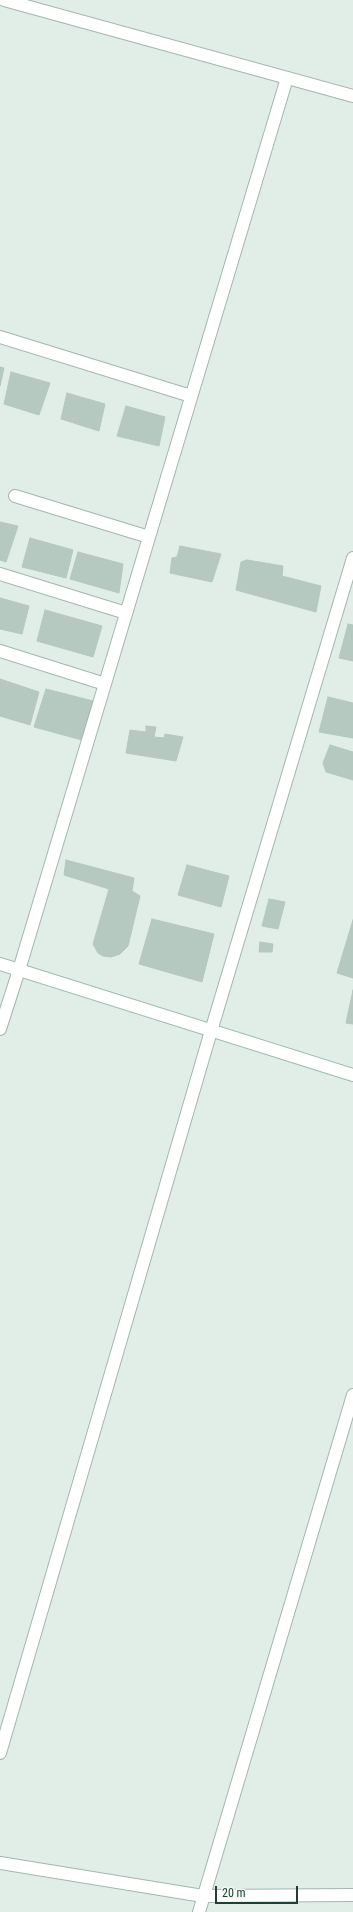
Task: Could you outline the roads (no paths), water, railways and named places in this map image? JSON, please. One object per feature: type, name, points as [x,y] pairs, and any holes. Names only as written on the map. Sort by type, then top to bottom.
[{"type":"street","points":[[4,0],[353,96]]},
{"type":"street","points":[[0,1029],[287,78]]},
{"type":"street","points":[[0,337],[191,396]]},
{"type":"street","points":[[15,496],[149,537]]},
{"type":"street","points":[[0,1753],[211,1031],[353,558]]},
{"type":"street","points":[[0,574],[126,613]]},
{"type":"street","points":[[0,651],[105,684]]},
{"type":"street","points":[[0,964],[353,1075]]},
{"type":"street","points":[[199,1912],[353,1395]]},
{"type":"street","points":[[0,1863],[203,1896],[353,1895]]}]
